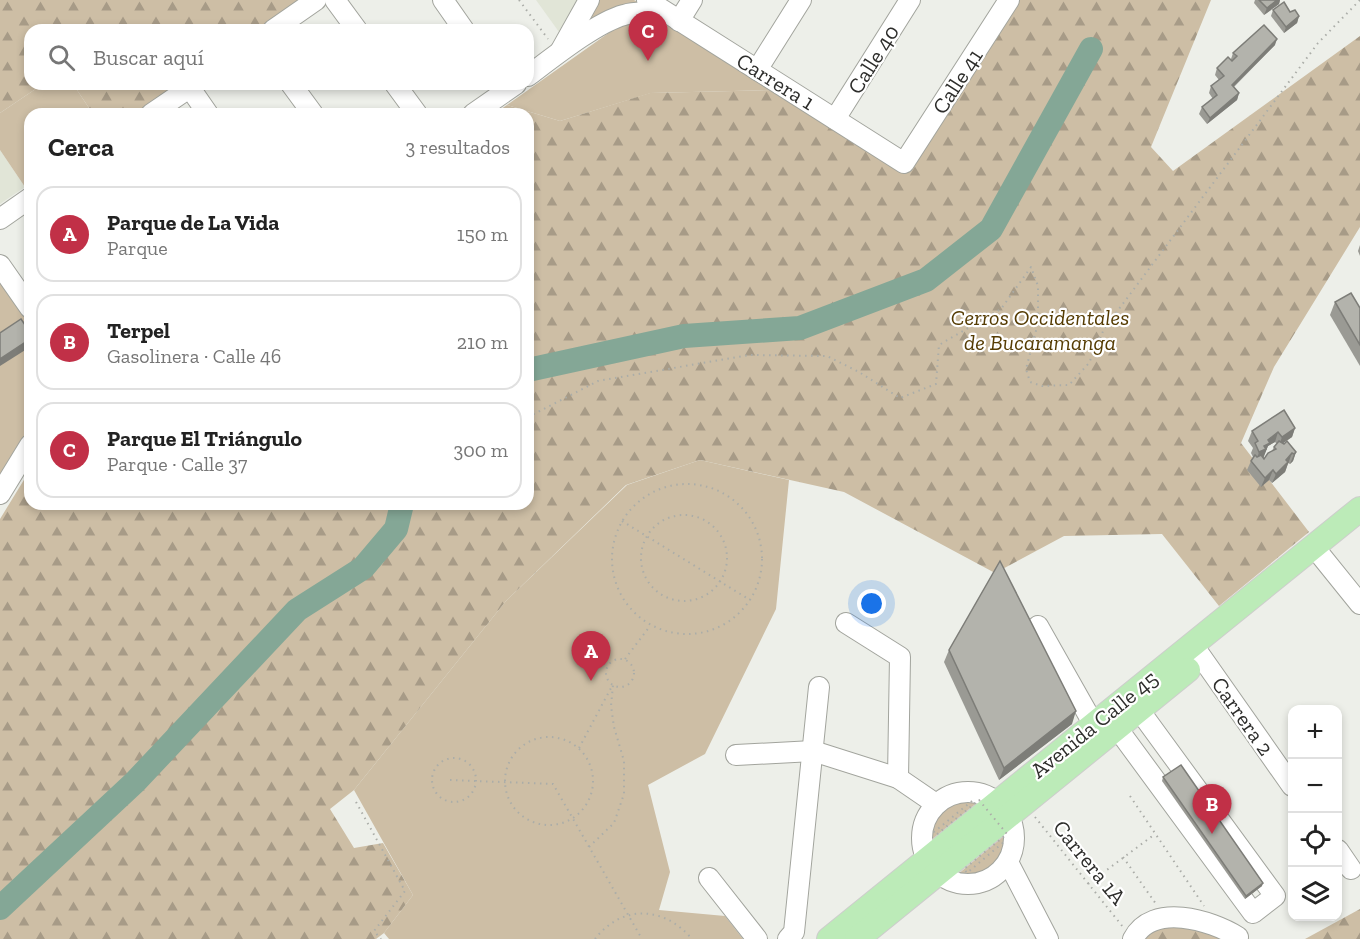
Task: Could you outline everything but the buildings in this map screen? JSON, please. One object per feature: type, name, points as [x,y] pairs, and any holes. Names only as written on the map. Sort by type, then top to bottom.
[{"type":"main road","name":"Avenida Calle 45","points":[[829,939],[1010,807],[1319,553],[1360,509]]},
{"type":"main road","name":"Avenida Calle 45","points":[[1319,553],[1360,530]]},
{"type":"main road","name":"Avenida Calle 45","points":[[1010,807],[1062,740],[1105,727],[1139,710],[1197,652]]},
{"type":"main road","name":"Avenida Calle 45","points":[[857,939],[932,866]]},
{"type":"street","points":[[282,24],[316,0]]},
{"type":"street","points":[[336,0],[353,24]]},
{"type":"street","points":[[443,0],[460,24]]},
{"type":"street","points":[[559,54],[589,0]]},
{"type":"street","name":"Carrera 1","points":[[647,0],[904,163]]},
{"type":"street","points":[[534,72],[607,22],[624,15],[640,13],[674,17],[692,0]]},
{"type":"street","points":[[757,70],[801,0]]},
{"type":"street","name":"Calle 40","points":[[835,119],[910,0]]},
{"type":"street","name":"Calle 41","points":[[904,163],[1000,3]]},
{"type":"street","points":[[161,108],[186,90]]},
{"type":"street","points":[[194,90],[205,108]]},
{"type":"street","points":[[295,90],[309,108]]},
{"type":"street","points":[[399,90],[413,108]]},
{"type":"street","points":[[481,108],[504,90]]},
{"type":"street","points":[[0,219],[24,202]]},
{"type":"street","points":[[0,265],[24,299]]},
{"type":"street","points":[[0,494],[24,456]]},
{"type":"street","points":[[1319,553],[1360,604]]},
{"type":"street","points":[[846,623],[900,657],[898,778]]},
{"type":"street","points":[[1038,626],[1105,727],[1253,913],[1275,896],[1139,710]]},
{"type":"street","name":"Carrera 2","points":[[1197,652],[1288,779]]},
{"type":"street","points":[[788,939],[794,932],[819,687]]},
{"type":"street","points":[[736,755],[813,751],[898,778],[936,804]]},
{"type":"street","points":[[967,791],[989,796],[1010,807],[1015,837],[1013,850],[1008,862],[992,878],[969,884],[957,883],[932,866],[923,851],[922,838],[923,825],[936,804],[946,797],[967,791]]},
{"type":"street","points":[[1342,856],[1351,869]]},
{"type":"street","points":[[1008,862],[1048,939]]},
{"type":"street","points":[[709,878],[758,939]]},
{"type":"street","points":[[1129,934],[1155,919],[1166,917],[1194,920],[1217,926],[1238,937]]},
{"type":"path","points":[[519,0],[559,54]]},
{"type":"path","points":[[534,414],[598,381],[748,355],[827,356],[859,372],[900,398],[936,384],[939,345],[1001,309],[1031,267],[1038,286],[1038,322],[1026,369],[1030,382],[1042,386],[1070,385],[1089,363],[1104,329],[1249,134],[1318,43],[1360,0]]},
{"type":"path","points":[[693,483],[718,490],[739,504],[754,523],[762,546],[762,570],[755,593],[741,612],[721,626],[698,633],[674,633],[651,625],[631,609],[617,587],[611,562],[614,537],[622,521],[644,496],[668,486],[693,483]]},
{"type":"path","points":[[689,515],[703,519],[719,533],[727,552],[727,566],[720,582],[714,590],[702,598],[687,602],[673,601],[659,595],[649,584],[642,571],[640,557],[643,542],[651,530],[662,521],[675,516],[689,515]]},
{"type":"path","points":[[622,521],[750,600]]},
{"type":"path","points":[[625,659],[651,625]]},
{"type":"path","points":[[620,658],[625,659],[634,669],[634,679],[627,686],[613,685],[607,678],[606,669],[611,662],[620,658]]},
{"type":"path","points":[[579,748],[613,685]]},
{"type":"path","points":[[589,848],[614,823],[624,794],[624,761],[614,728],[611,706],[613,685]]},
{"type":"path","points":[[550,737],[565,740],[579,748],[593,772],[593,787],[589,800],[581,812],[573,819],[556,825],[542,825],[528,821],[517,813],[509,801],[504,782],[505,771],[511,757],[522,746],[535,739],[550,737]]},
{"type":"path","points":[[448,759],[455,759],[468,764],[473,770],[475,781],[473,791],[468,797],[455,802],[448,801],[436,793],[432,780],[437,767],[448,759]]},
{"type":"path","points":[[450,780],[553,784],[642,939]]},
{"type":"path","points":[[1130,796],[1217,926]]},
{"type":"path","points":[[972,801],[934,832],[936,835],[979,800],[1007,834],[964,869],[967,873],[1005,842]]},
{"type":"path","points":[[356,802],[405,891],[375,931],[381,939]]},
{"type":"path","name":"Carrera 1A","points":[[1010,807],[1088,884],[1129,934]]},
{"type":"path","points":[[1088,884],[1155,834]]},
{"type":"path","points":[[1123,857],[1166,917]]},
{"type":"path","points":[[595,939],[603,928],[620,918],[639,913],[659,915],[677,924],[692,939]]},
{"type":"shaded area","points":[[536,0],[579,0],[559,32]]},
{"type":"shaded area","points":[[0,150],[24,188],[0,204]]},
{"type":"green space","points":[[0,0],[299,0],[265,24],[24,24],[24,90],[34,90],[0,113]]},
{"type":"green space","points":[[595,0],[634,0],[643,5],[612,9],[583,23]]},
{"type":"green space","name":"Cerros Occidentales de Bucaramanga","points":[[1019,0],[1211,0],[1151,147],[1173,171],[1360,36],[1360,227],[1274,367],[1241,443],[1309,532],[1219,606],[1162,534],[1064,536],[995,573],[844,492],[700,460],[626,485],[506,601],[354,790],[330,809],[354,848],[383,843],[413,895],[384,933],[376,939],[0,939],[0,519],[24,480],[24,510],[534,510],[534,113],[560,121],[650,93],[772,90],[906,173]]},
{"type":"green space","points":[[650,21],[675,28],[772,90],[651,93],[560,121],[534,113],[534,108],[517,108],[507,105],[528,90],[534,90],[534,86],[626,23]]},
{"type":"green space","points":[[34,90],[77,90],[89,108],[24,108],[24,186],[0,150],[0,113]]},
{"type":"green space","points":[[77,90],[169,90],[144,108],[89,108]]},
{"type":"green space","points":[[0,278],[24,312],[24,437],[0,478]]},
{"type":"green space","points":[[700,460],[789,480],[776,609],[705,754],[648,785],[670,872],[659,910],[725,916],[743,939],[389,939],[384,933],[413,895],[354,790],[506,601],[627,485]]},
{"type":"green space","points":[[964,795],[982,799],[929,842],[931,824],[937,811],[948,801]]},
{"type":"green space","points":[[1009,831],[1006,852],[995,868],[978,877],[957,875]]},
{"type":"green space","points":[[1360,909],[1360,939],[1305,939],[1342,921],[1342,919]]},
{"type":"green space","points":[[1160,926],[1202,928],[1222,939],[1144,939],[1148,932]]},
{"type":"waterway","points":[[534,369],[684,336],[800,328],[926,280],[991,229],[1091,49]]},
{"type":"waterway","points":[[0,908],[135,782],[297,610],[363,568],[396,529],[401,510]]},
{"type":"place","name":"Parque El Triángulo","points":[[648,61]]},
{"type":"place","name":"Parque de La Vida","points":[[591,681]]},
{"type":"place","name":"Terpel","points":[[1212,834]]}]
